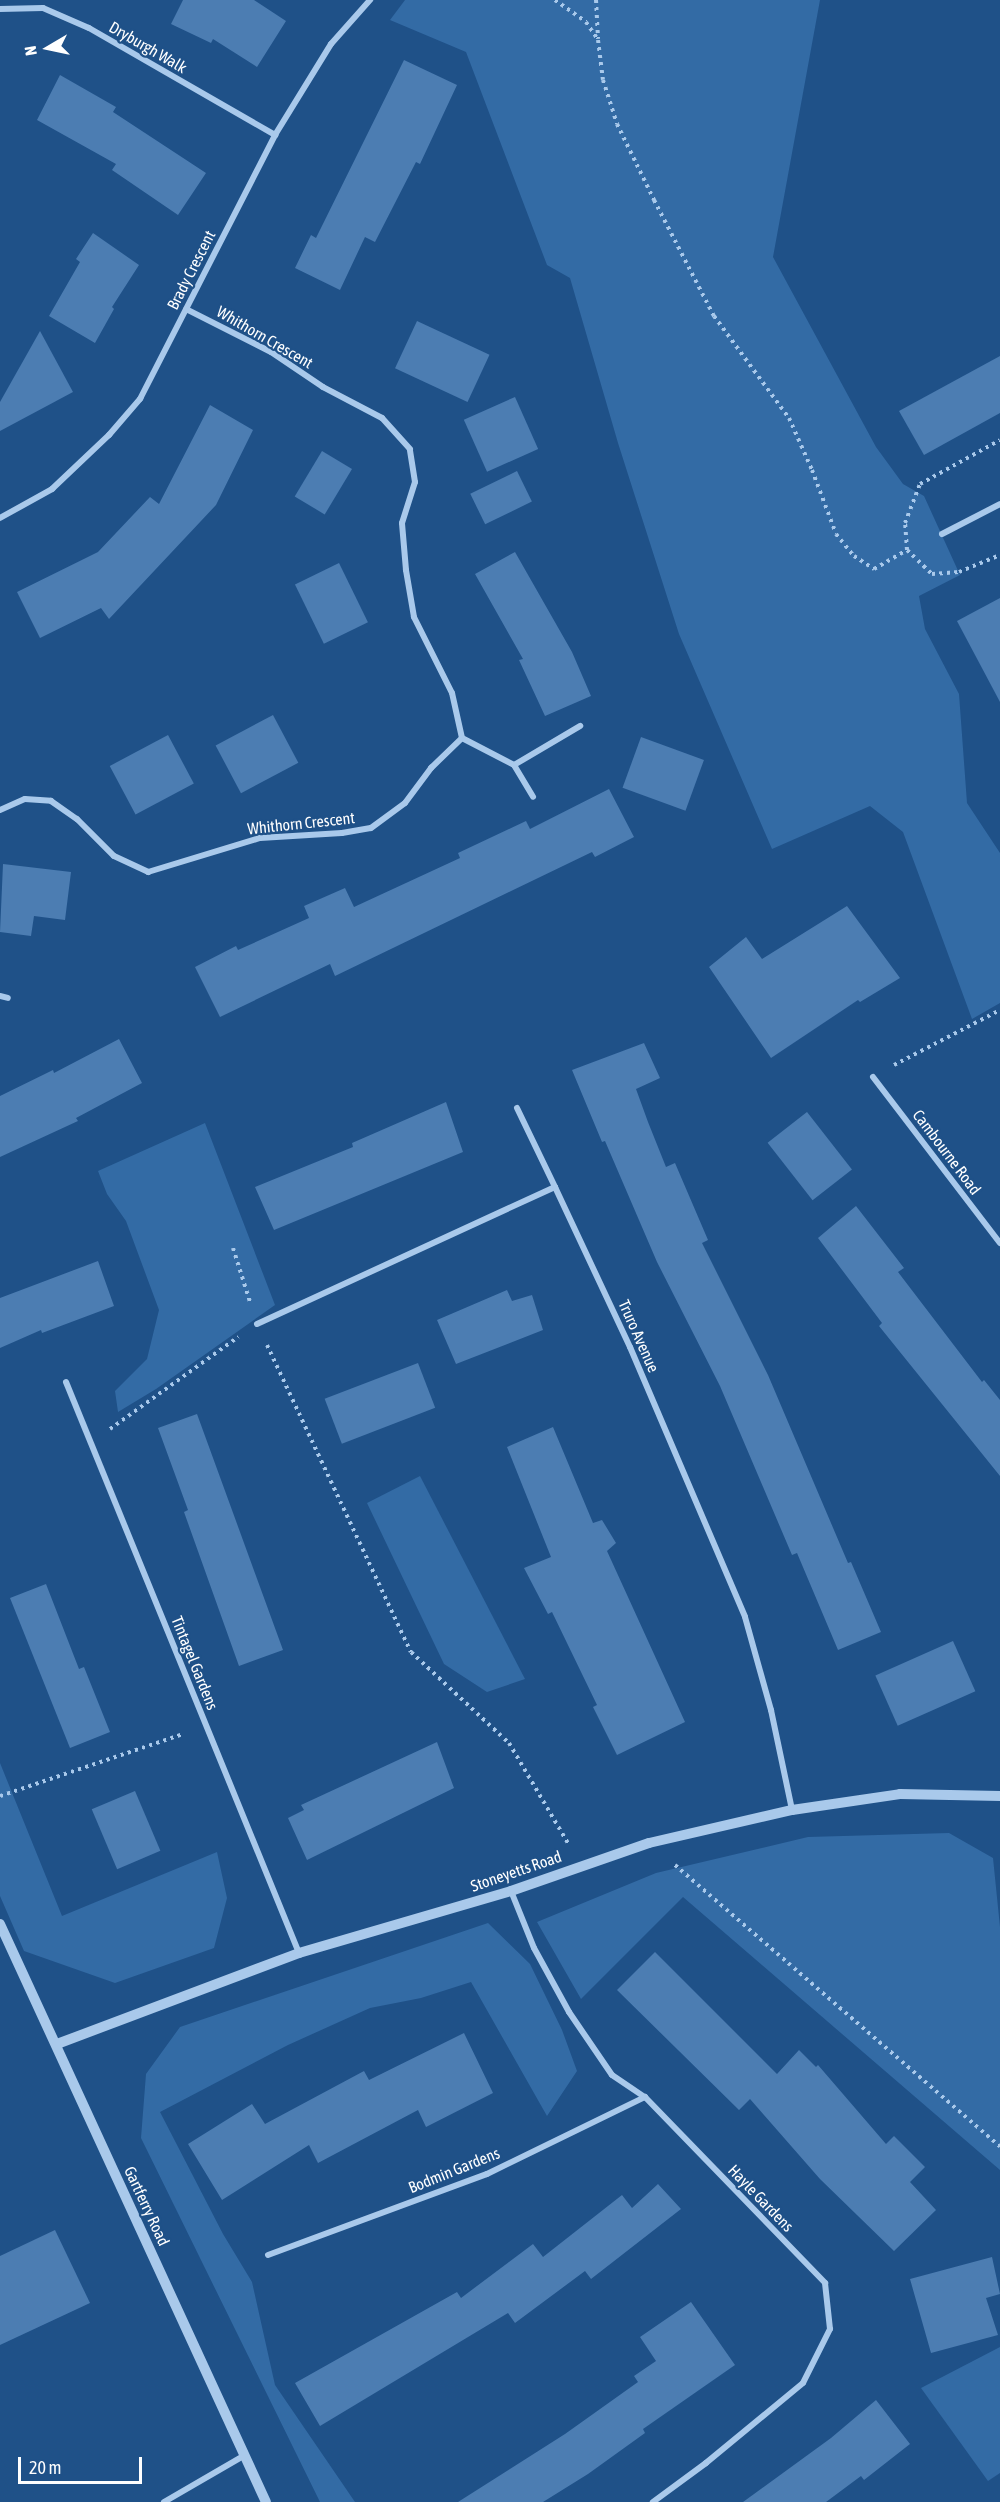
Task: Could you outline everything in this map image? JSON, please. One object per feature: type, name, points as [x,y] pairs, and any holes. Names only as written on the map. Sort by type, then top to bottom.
[{"type":"street","name":"Brady Crescent","points":[[0,518],[52,489],[140,399],[275,135],[332,44],[370,0]]},
{"type":"street","name":"Dryburgh Walk","points":[[0,9],[43,8],[89,28],[275,135]]},
{"type":"street","name":"Whithorn Crescent","points":[[0,810],[25,798],[51,801],[77,819],[114,856],[148,872],[260,838],[342,833],[371,828],[405,803],[431,768],[462,738],[452,693],[414,617],[406,570],[402,523],[416,482],[410,449],[382,418],[323,387],[271,352],[186,309]]},
{"type":"street","points":[[942,534],[1000,504]]},
{"type":"street","points":[[514,765],[580,726]]},
{"type":"street","points":[[462,738],[514,765],[533,797]]},
{"type":"street","points":[[0,996],[8,998]]},
{"type":"street","name":"Cambourne Road","points":[[873,1077],[1000,1243]]},
{"type":"street","name":"Truro Avenue","points":[[518,1108],[630,1347],[745,1617],[771,1710],[792,1810]]},
{"type":"street","points":[[257,1324],[555,1187]]},
{"type":"street","name":"Tintagel Gardens","points":[[66,1382],[93,1442],[299,1953]]},
{"type":"street","name":"Stoneyetts Road","points":[[57,2044],[299,1953],[511,1891],[649,1843],[792,1810],[900,1794],[1000,1796]]},
{"type":"street","name":"Hayle Gardens","points":[[511,1891],[534,1948],[569,2012],[612,2075],[645,2097],[825,2283],[830,2329],[803,2383],[706,2463],[652,2502]]},
{"type":"street","name":"Gartferry Road","points":[[0,1924],[266,2502]]},
{"type":"street","name":"Bodmin Gardens","points":[[268,2255],[487,2174],[645,2097]]},
{"type":"street","points":[[164,2502],[245,2455]]},
{"type":"path","points":[[555,0],[586,22],[598,40]]},
{"type":"path","points":[[596,0],[603,80],[617,124],[714,316],[789,418],[836,534],[854,556],[874,569],[908,550]]},
{"type":"path","points":[[1000,440],[920,484],[905,523],[908,550],[932,574],[959,572],[1000,555]]},
{"type":"path","points":[[873,1077],[1000,1010]]},
{"type":"path","points":[[233,1248],[257,1324],[411,1652],[509,1743],[565,1834],[575,1867]]},
{"type":"path","points":[[93,1442],[257,1324]]},
{"type":"path","points":[[0,1796],[206,1726]]},
{"type":"path","points":[[649,1843],[1000,2147]]},
{"type":"shaded area","points":[[405,0],[820,0],[773,257],[876,447],[903,484],[924,496],[960,575],[919,596],[925,629],[959,694],[967,803],[1000,853],[1000,1003],[972,1019],[903,832],[870,806],[772,849],[679,634],[618,443],[570,278],[547,265],[466,52],[390,20]]},
{"type":"shaded area","points":[[205,1123],[275,1305],[156,1389],[118,1412],[115,1391],[147,1359],[159,1310],[126,1221],[107,1194],[98,1171]]},
{"type":"shaded area","points":[[420,1476],[525,1679],[487,1692],[444,1664],[367,1503]]},
{"type":"shaded area","points":[[0,1763],[62,1916],[217,1852],[227,1898],[214,1948],[115,1983],[24,1951],[0,1896]]},
{"type":"shaded area","points":[[949,1833],[993,1858],[1000,1927],[1000,2170],[683,1897],[581,1999],[537,1922],[656,1873],[808,1837]]},
{"type":"shaded area","points":[[488,1923],[530,1964],[562,2030],[577,2071],[547,2116],[471,1982],[421,1998],[370,2008],[288,2045],[160,2112],[223,2234],[252,2282],[275,2385],[355,2502],[320,2502],[141,2138],[146,2074],[180,2027]]},
{"type":"shaded area","points":[[1000,2347],[1000,2473],[988,2481],[921,2388]]},
{"type":"building","points":[[183,0],[254,0],[286,21],[257,67],[213,39],[211,43],[171,24]]},
{"type":"building","points":[[404,60],[457,85],[420,164],[416,162],[375,242],[365,237],[340,290],[295,268],[311,235],[316,238]]},
{"type":"building","points":[[60,75],[116,107],[113,112],[206,173],[178,215],[112,170],[116,164],[37,120]]},
{"type":"building","points":[[93,233],[139,265],[112,307],[114,309],[95,343],[49,316],[80,262],[76,259]]},
{"type":"building","points":[[417,321],[490,355],[468,402],[395,368]]},
{"type":"building","points":[[40,331],[73,392],[0,431],[0,402]]},
{"type":"building","points":[[1000,356],[1000,413],[924,455],[899,411]]},
{"type":"building","points":[[515,397],[538,449],[487,472],[464,420]]},
{"type":"building","points":[[210,405],[253,430],[216,505],[109,619],[101,608],[40,638],[17,592],[98,552],[150,497],[159,504]]},
{"type":"building","points":[[322,451],[352,469],[325,514],[295,496]]},
{"type":"building","points":[[517,471],[532,502],[485,524],[470,494]]},
{"type":"building","points":[[515,552],[572,652],[591,696],[545,716],[519,660],[523,659],[475,574]]},
{"type":"building","points":[[339,563],[368,622],[324,644],[295,584]]},
{"type":"building","points":[[1000,598],[1000,702],[957,621]]},
{"type":"building","points":[[273,715],[298,763],[241,793],[216,746]]},
{"type":"building","points":[[168,735],[194,784],[136,815],[110,766]]},
{"type":"building","points":[[641,737],[704,760],[685,811],[623,788]]},
{"type":"building","points":[[609,789],[634,837],[595,857],[592,852],[335,976],[330,964],[220,1017],[195,967],[236,946],[238,950],[309,918],[304,906],[345,888],[354,907],[460,858],[458,853],[526,821],[530,829]]},
{"type":"building","points":[[3,864],[71,872],[65,920],[34,916],[31,936],[0,932]]},
{"type":"building","points":[[847,906],[900,978],[860,1002],[858,1000],[771,1058],[709,967],[746,937],[762,959]]},
{"type":"building","points":[[119,1039],[142,1083],[76,1118],[78,1121],[0,1157],[0,1096],[53,1070],[54,1073]]},
{"type":"building","points":[[644,1043],[660,1078],[636,1089],[666,1167],[675,1163],[708,1240],[702,1243],[768,1375],[848,1563],[851,1562],[881,1632],[838,1650],[797,1553],[792,1555],[720,1386],[657,1262],[572,1070]]},
{"type":"building","points":[[446,1102],[463,1152],[274,1230],[255,1187],[353,1147],[352,1143]]},
{"type":"building","points":[[807,1112],[852,1170],[813,1200],[768,1143]]},
{"type":"building","points":[[856,1206],[904,1268],[898,1272],[982,1382],[984,1380],[1000,1400],[1000,1476],[879,1326],[882,1323],[818,1238]]},
{"type":"building","points":[[98,1261],[114,1306],[42,1333],[41,1330],[0,1348],[0,1298]]},
{"type":"building","points":[[507,1290],[512,1301],[532,1295],[543,1330],[456,1364],[437,1320]]},
{"type":"building","points":[[418,1363],[435,1408],[342,1444],[325,1399]]},
{"type":"building","points":[[197,1414],[283,1650],[239,1666],[184,1512],[188,1510],[158,1428]]},
{"type":"building","points":[[553,1427],[593,1523],[602,1520],[616,1543],[607,1551],[685,1722],[617,1755],[593,1707],[597,1705],[552,1612],[548,1614],[524,1568],[551,1557],[507,1447]]},
{"type":"building","points":[[46,1584],[79,1669],[84,1667],[110,1732],[70,1748],[10,1598]]},
{"type":"building","points":[[953,1641],[975,1691],[898,1726],[875,1676]]},
{"type":"building","points":[[437,1742],[454,1788],[307,1860],[288,1818],[304,1810],[301,1805]]},
{"type":"building","points":[[135,1791],[160,1851],[117,1869],[92,1809]]},
{"type":"building","points":[[655,1952],[777,2074],[799,2050],[816,2067],[818,2065],[886,2144],[894,2136],[925,2167],[910,2182],[936,2210],[894,2251],[820,2179],[750,2099],[739,2110],[617,1990]]},
{"type":"building","points":[[464,2033],[493,2093],[426,2127],[418,2110],[318,2163],[309,2145],[222,2200],[188,2144],[252,2104],[265,2124],[364,2071],[369,2080]]},
{"type":"building","points":[[658,2184],[681,2209],[591,2279],[585,2271],[515,2323],[508,2313],[320,2426],[295,2383],[457,2292],[461,2298],[533,2244],[543,2257],[622,2195],[632,2208]]},
{"type":"building","points":[[55,2230],[90,2303],[0,2345],[0,2256]]},
{"type":"building","points":[[992,2257],[1000,2294],[986,2298],[998,2335],[931,2353],[910,2279]]},
{"type":"building","points":[[691,2302],[735,2365],[643,2429],[645,2433],[588,2474],[543,2502],[458,2502],[565,2434],[638,2382],[634,2376],[656,2361],[640,2337]]},
{"type":"building","points":[[876,2400],[910,2444],[864,2480],[861,2476],[826,2502],[743,2502],[831,2438]]}]
